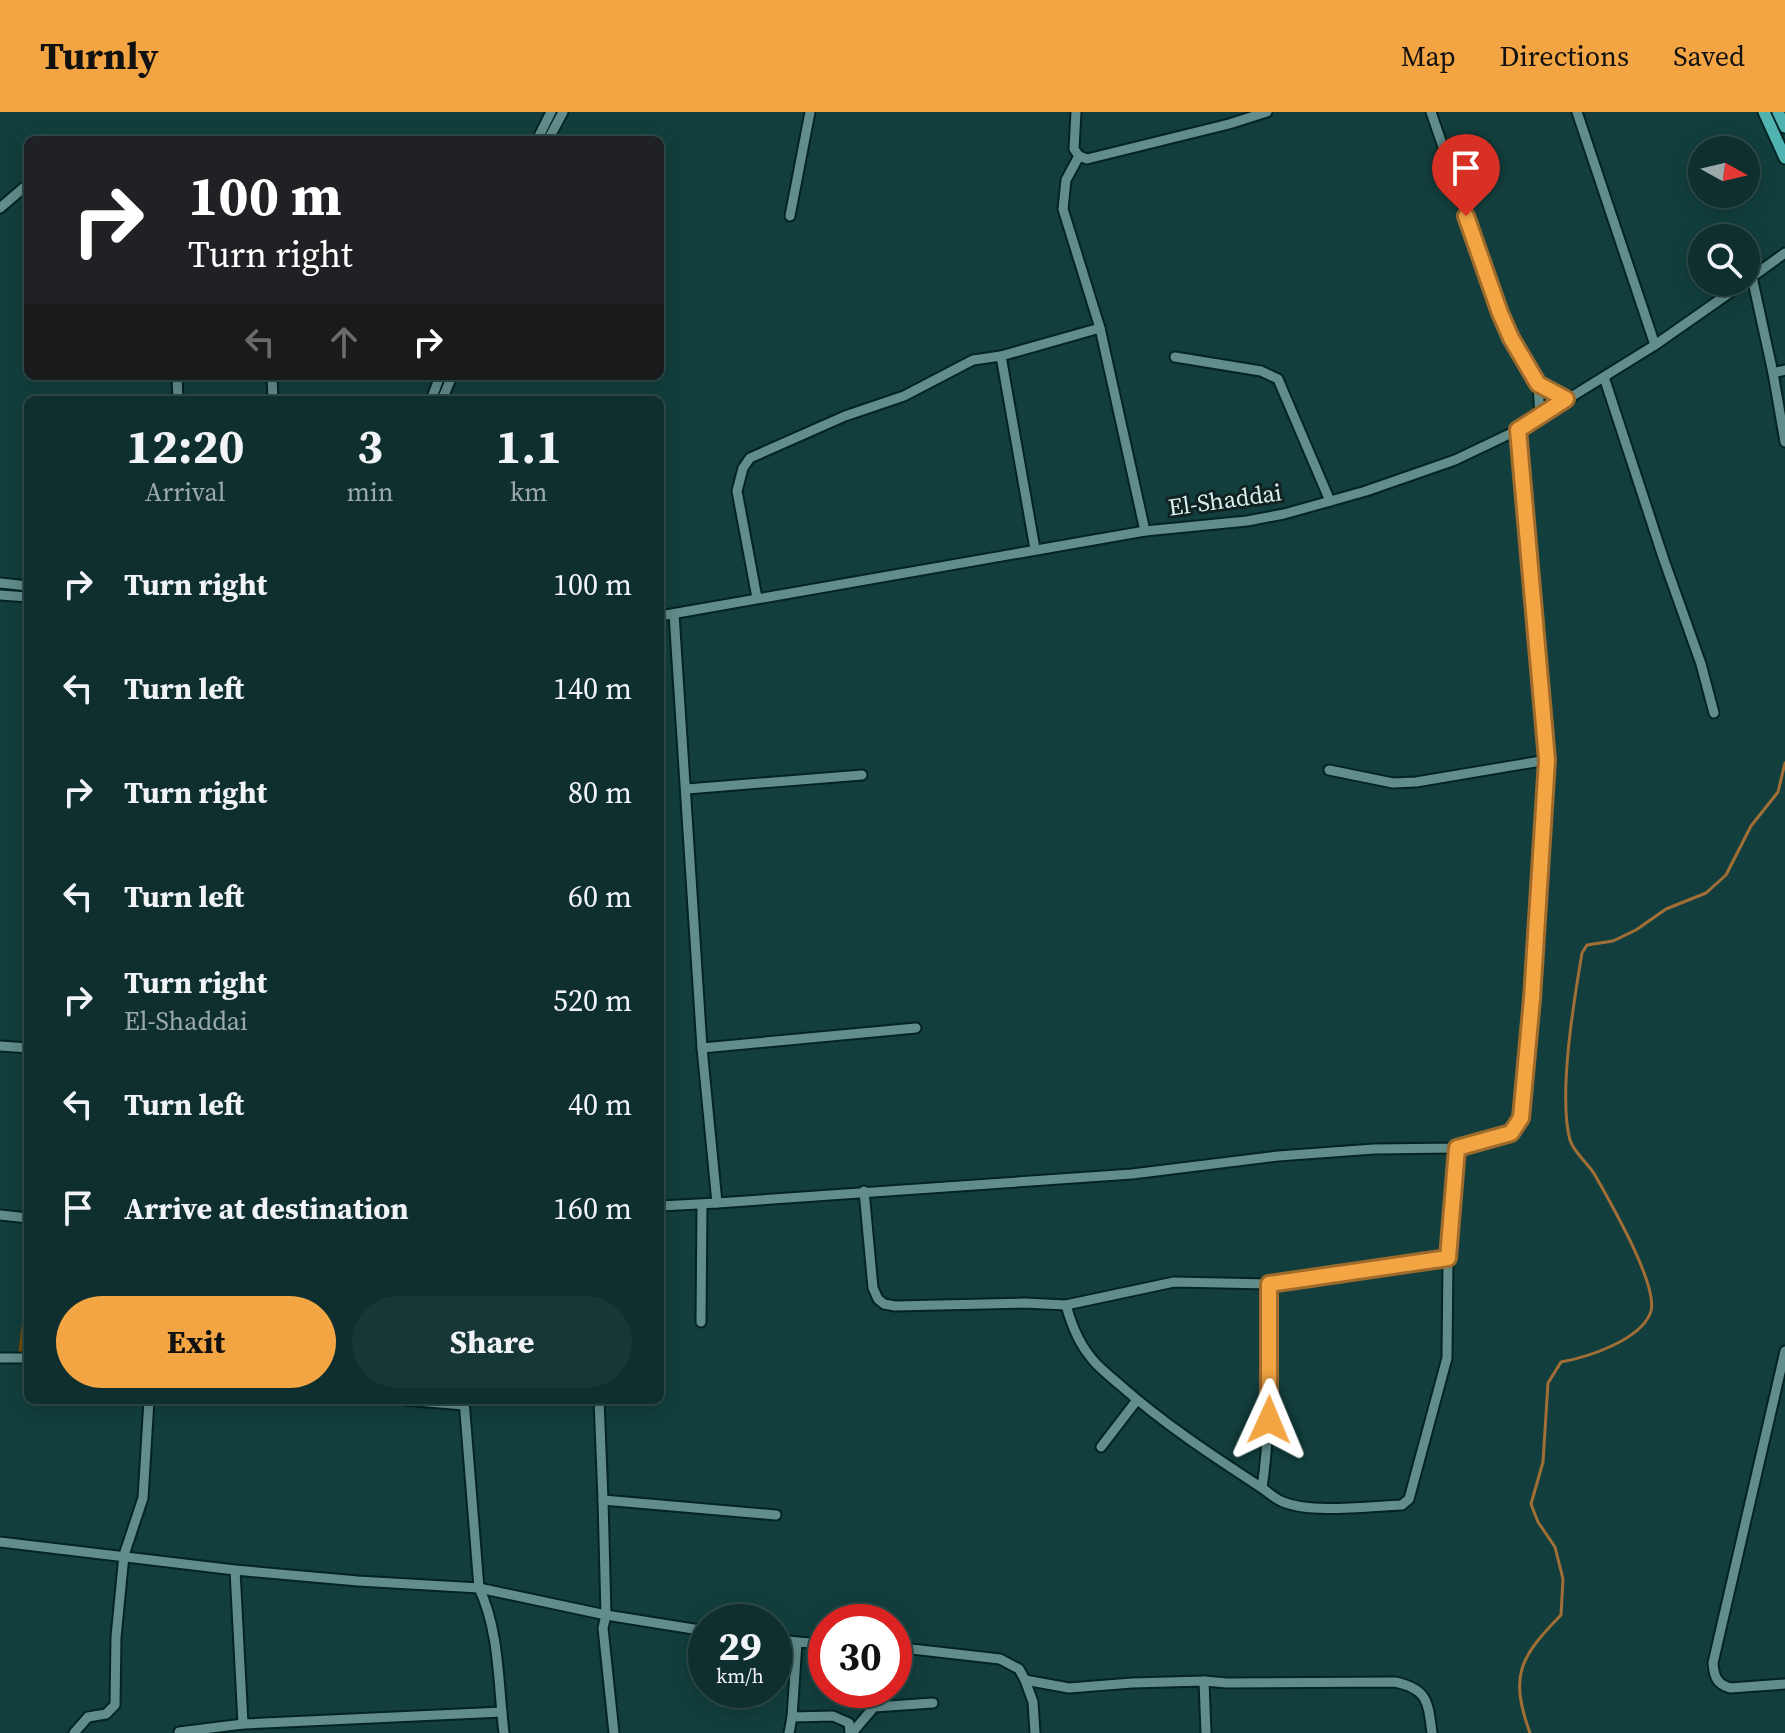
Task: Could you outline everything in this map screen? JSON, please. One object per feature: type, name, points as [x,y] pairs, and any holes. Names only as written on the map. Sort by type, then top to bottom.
[{"type":"main road","points":[[1764,112],[1785,158]]},
{"type":"main road","points":[[1778,112],[1785,127]]},
{"type":"street","points":[[539,136],[551,112]]},
{"type":"street","points":[[550,136],[563,112]]},
{"type":"street","points":[[790,216],[810,112]]},
{"type":"street","points":[[1076,112],[1074,149],[1079,156],[1098,158],[1267,112]]},
{"type":"street","points":[[1431,112],[1500,313],[1538,384],[1540,416]]},
{"type":"street","points":[[1577,112],[1655,345]]},
{"type":"street","points":[[1079,156],[1066,180],[1063,209],[1100,328],[1145,531]]},
{"type":"street","points":[[0,208],[24,187]]},
{"type":"street","name":"El-Shaddai","points":[[1760,271],[1785,253]]},
{"type":"street","name":"El-Shaddai","points":[[664,615],[1145,531],[1247,521],[1330,501],[1455,460],[1518,430],[1655,345],[1724,296]]},
{"type":"street","points":[[1751,296],[1773,373],[1785,442]]},
{"type":"street","points":[[757,598],[737,491],[743,468],[750,458],[845,416],[904,396],[973,360],[1001,356],[1100,328]]},
{"type":"street","points":[[1001,356],[1035,549]]},
{"type":"street","points":[[1175,357],[1261,371],[1278,379],[1330,501]]},
{"type":"street","points":[[1773,373],[1785,370]]},
{"type":"street","points":[[1604,377],[1701,664],[1714,713]]},
{"type":"street","points":[[1538,384],[1566,399]]},
{"type":"street","points":[[664,1206],[1121,1175],[1278,1156],[1374,1149],[1457,1148],[1511,1133],[1521,1118],[1547,760],[1518,430]]},
{"type":"street","points":[[0,583],[24,586]]},
{"type":"street","points":[[0,595],[24,597]]},
{"type":"street","points":[[674,614],[702,1048],[717,1203]]},
{"type":"street","points":[[1329,770],[1393,783],[1443,779],[1547,760]]},
{"type":"street","points":[[687,789],[862,775]]},
{"type":"street","points":[[702,1048],[916,1028]]},
{"type":"street","points":[[0,1046],[24,1048]]},
{"type":"street","points":[[1066,1305],[1072,1328],[1090,1357],[1137,1400],[1282,1502],[1322,1507],[1406,1503],[1445,1368],[1448,1258],[1457,1148]]},
{"type":"street","points":[[864,1191],[873,1288],[884,1304],[927,1307],[1008,1303],[1066,1305],[1174,1282],[1269,1284],[1448,1258]]},
{"type":"street","points":[[701,1322],[702,1205]]},
{"type":"street","points":[[0,1215],[24,1218]]},
{"type":"street","points":[[1262,1488],[1268,1446],[1270,1394],[1269,1284]]},
{"type":"street","points":[[1785,1351],[1713,1663],[1713,1673],[1723,1686],[1785,1684]]},
{"type":"street","points":[[0,1358],[24,1358]]},
{"type":"street","points":[[1101,1447],[1137,1400]]},
{"type":"street","points":[[74,1733],[88,1717],[106,1714],[115,1705],[116,1637],[124,1555],[144,1490],[149,1404]]},
{"type":"street","points":[[464,1404],[479,1588],[487,1605],[494,1635],[504,1733]]},
{"type":"street","points":[[599,1404],[606,1615],[603,1628],[614,1733]]},
{"type":"street","points":[[603,1500],[776,1515]]},
{"type":"street","points":[[0,1542],[235,1570],[479,1588],[606,1615],[688,1628]]},
{"type":"street","points":[[235,1570],[243,1724]]},
{"type":"street","points":[[792,1641],[808,1643]]},
{"type":"street","points":[[789,1733],[797,1642]]},
{"type":"street","points":[[912,1649],[1000,1659],[1019,1669],[1033,1702],[1035,1733]]},
{"type":"street","points":[[1025,1680],[1069,1688],[1204,1681],[1331,1684],[1376,1680],[1411,1686],[1426,1699],[1432,1733]]},
{"type":"street","points":[[1204,1681],[1206,1733]]},
{"type":"street","points":[[851,1733],[874,1707],[933,1703]]},
{"type":"street","points":[[179,1732],[243,1724],[502,1712]]},
{"type":"street","points":[[792,1717],[843,1718],[849,1723],[851,1733]]},
{"type":"shaded area","points":[[24,1305],[24,1356],[18,1355]]},
{"type":"waterway","points":[[1530,1733],[1520,1696],[1522,1668],[1536,1643],[1561,1615],[1563,1579],[1555,1547],[1538,1522],[1531,1504],[1543,1462],[1548,1383],[1561,1362],[1598,1352],[1635,1332],[1650,1314],[1652,1302],[1641,1266],[1621,1223],[1595,1175],[1570,1140],[1566,1073],[1582,953],[1587,945],[1613,941],[1636,930],[1666,909],[1706,893],[1726,875],[1751,826],[1778,792],[1785,763]]},
{"type":"route","points":[[1269,1420],[1269,1284],[1448,1258],[1457,1148],[1511,1133],[1521,1118],[1547,760],[1518,430],[1566,399],[1538,384],[1511,338],[1466,216]]}]
